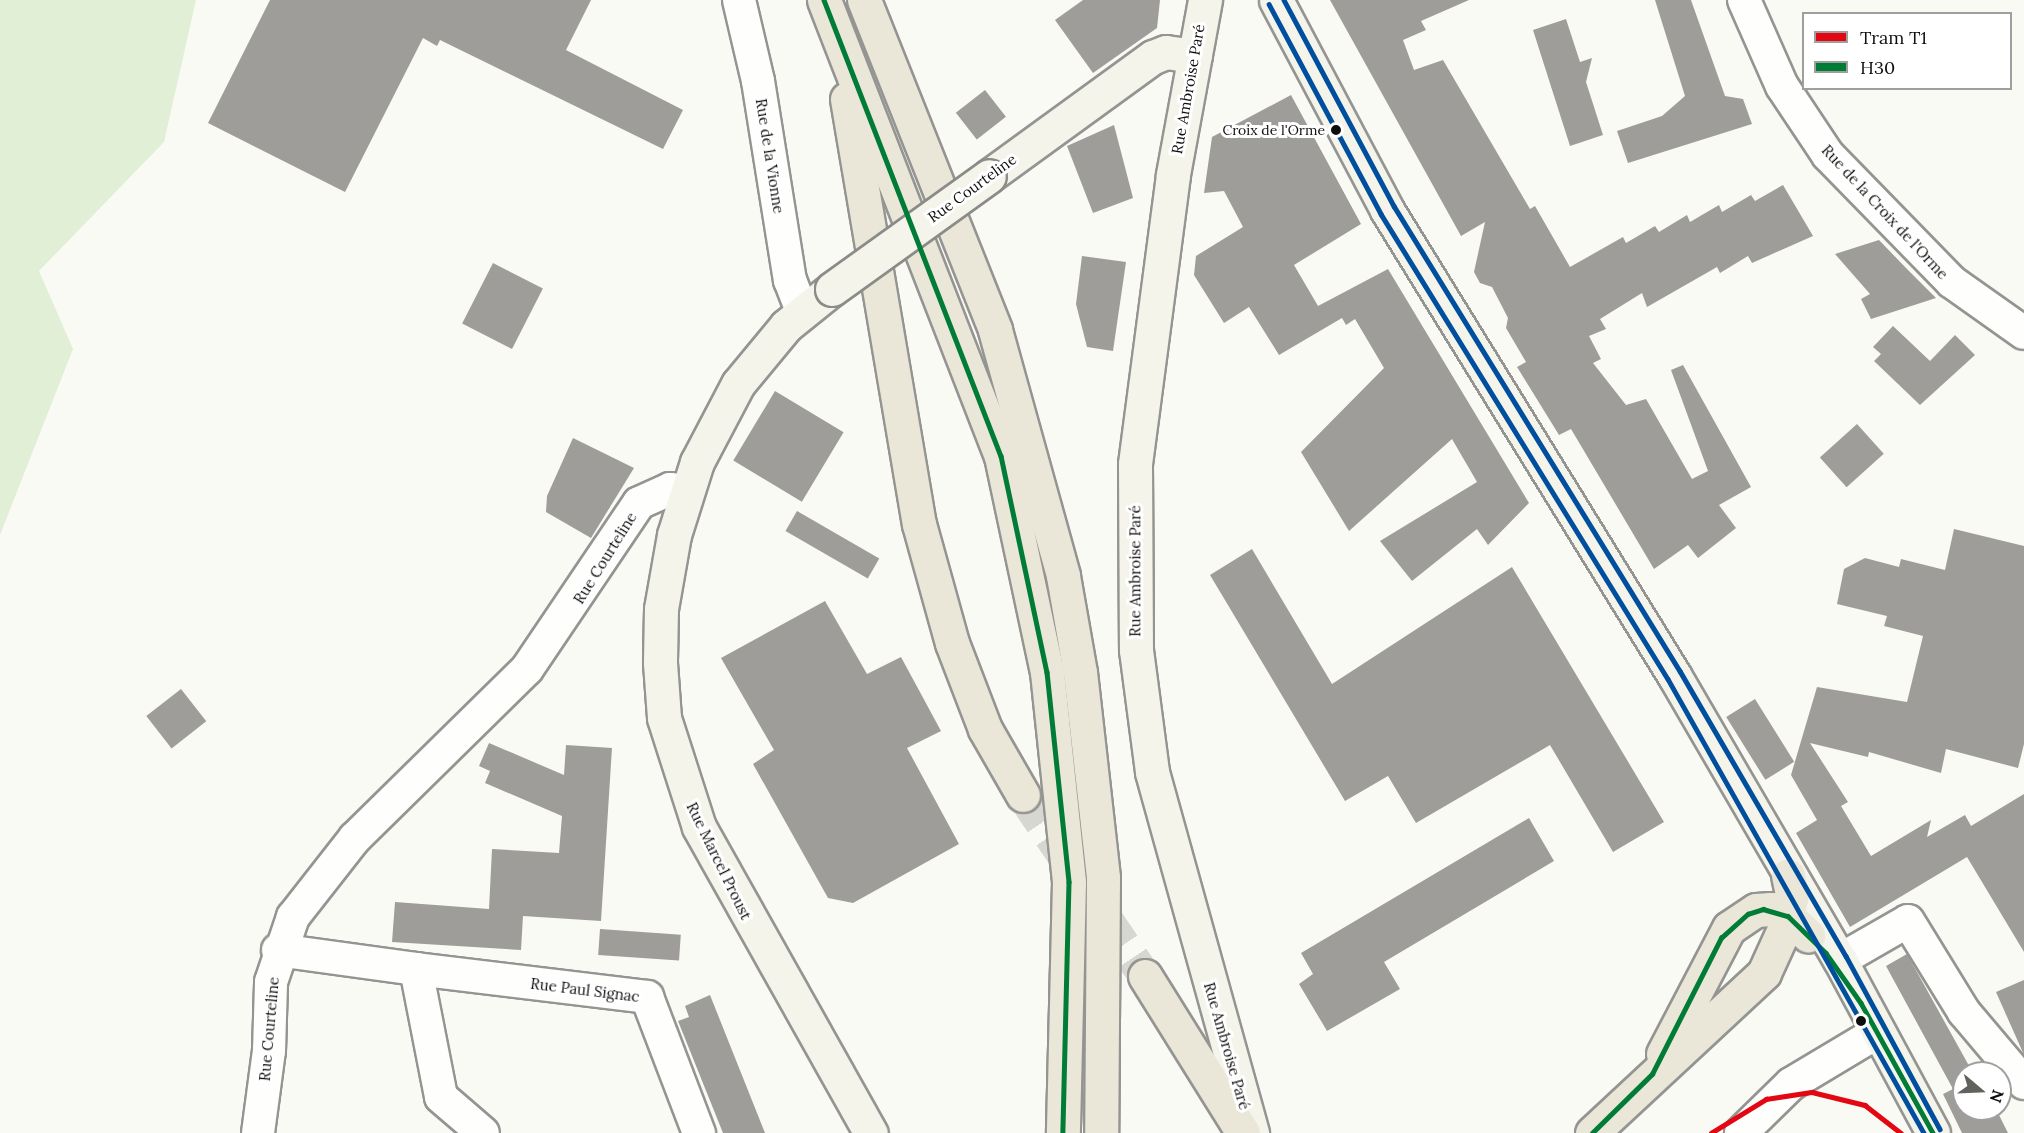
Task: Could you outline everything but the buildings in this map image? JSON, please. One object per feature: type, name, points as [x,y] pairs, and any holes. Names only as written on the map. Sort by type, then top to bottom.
[{"type":"highway","points":[[824,0],[1001,456],[1047,672],[1069,882],[1061,1128]]},
{"type":"highway","points":[[864,0],[994,330],[1063,576],[1080,672],[1103,878],[1101,1133]]},
{"type":"highway","points":[[837,34],[919,524],[952,643],[985,729],[1023,795]]},
{"type":"highway","points":[[1592,1133],[1652,1074],[1755,985],[1798,926],[1788,875]]},
{"type":"highway","points":[[1652,1074],[1729,928],[1756,910],[1798,926]]},
{"type":"highway","points":[[1145,976],[1243,1133]]},
{"type":"main road","name":"Rue Ambroise Paré","points":[[1205,0],[1173,175],[1135,464],[1136,650],[1152,772],[1252,1133]]},
{"type":"main road","points":[[1276,0],[1387,210],[1674,675],[1788,875],[1840,960],[1861,1003],[1933,1133]]},
{"type":"main road","name":"Rue Courteline","points":[[686,491],[738,384],[802,311],[1153,57],[1166,52],[1195,56]]},
{"type":"main road","name":"Rue Marcel Proust","points":[[686,491],[660,620],[664,718],[679,773],[729,888],[871,1133]]},
{"type":"main road","points":[[1798,926],[1861,1003]]},
{"type":"street","name":"Rue de la Vionne","points":[[739,0],[758,81],[790,280],[802,311]]},
{"type":"street","name":"Rue de la Croix de l'Orme","points":[[1744,0],[1782,86],[1828,155],[1952,282],[2024,333]]},
{"type":"street","name":"Rue Courteline","points":[[258,1133],[278,950],[293,917],[355,838],[527,669],[639,503],[670,489],[686,491]]},
{"type":"street","points":[[1840,960],[1908,921],[1964,1012],[2024,1083]]},
{"type":"street","name":"Rue Paul Signac","points":[[278,950],[646,997],[699,1133]]},
{"type":"street","points":[[416,969],[441,1096],[483,1133]]},
{"type":"street","points":[[1741,1133],[1791,1084],[1878,1032]]},
{"type":"green space","points":[[0,0],[196,0],[164,142],[39,271],[73,349],[0,535]]},
{"type":"tunnel","points":[[1023,795],[1145,976]]},
{"type":"tram line","name":"T1","points":[[1711,1133],[1766,1099],[1812,1092],[1865,1105],[1901,1133]]},
{"type":"transit line","name":"H30","points":[[824,0],[1001,456],[1047,672],[1069,882],[1063,1133]]},
{"type":"transit line","points":[[1284,0],[1394,206],[1680,671],[1846,956],[1940,1129]]},
{"type":"transit line","points":[[1269,4],[1381,214],[1668,679],[1924,1133]]},
{"type":"transit line","name":"H30","points":[[1592,1133],[1652,1074],[1721,938],[1748,914],[1763,909],[1788,916],[1826,953],[1861,1003],[1933,1133]]},
{"type":"place","name":"Croix de l'Orme","points":[[1336,130]]}]
